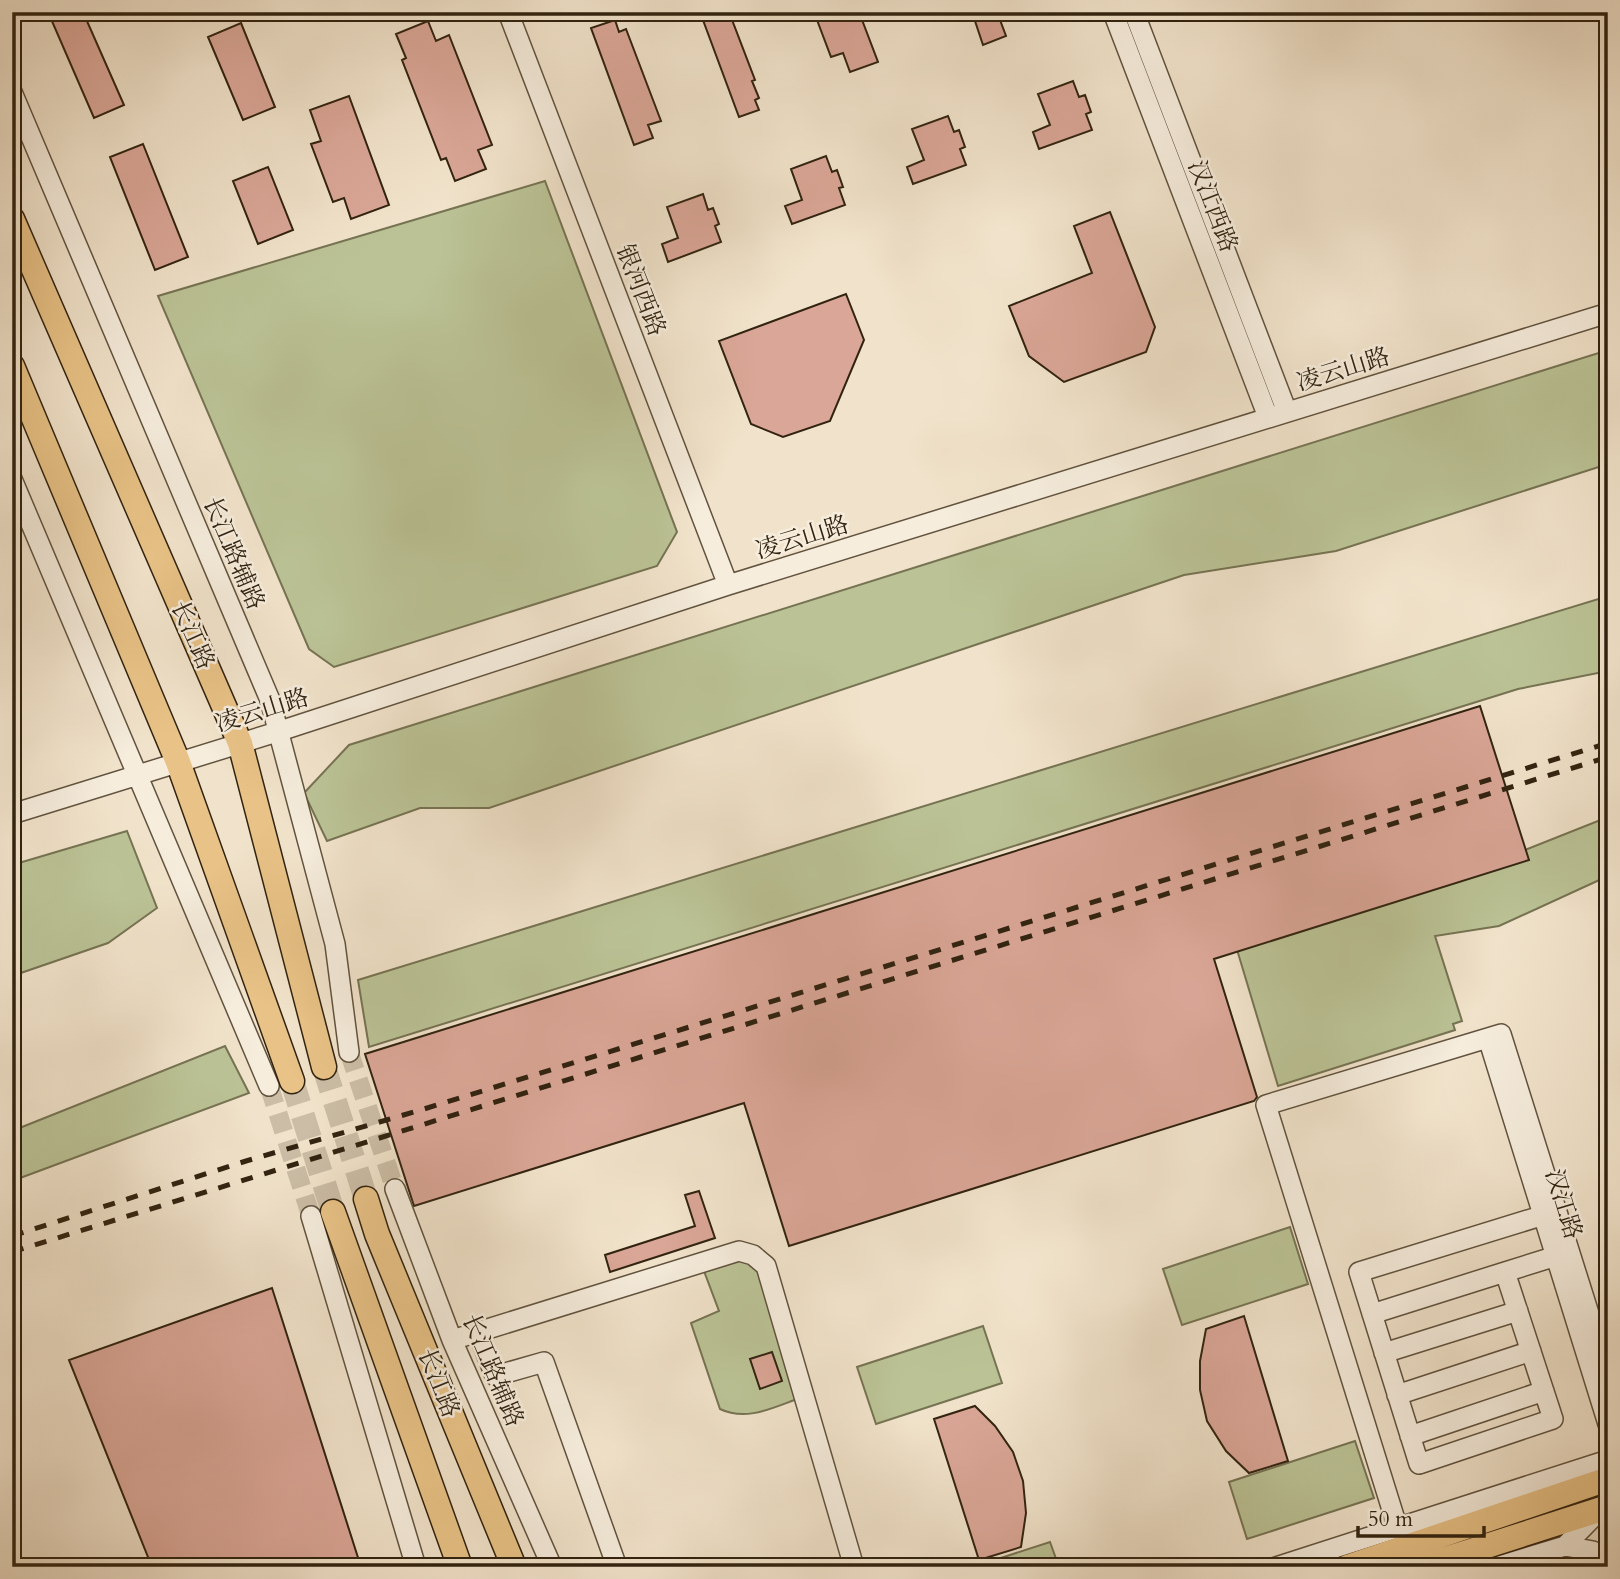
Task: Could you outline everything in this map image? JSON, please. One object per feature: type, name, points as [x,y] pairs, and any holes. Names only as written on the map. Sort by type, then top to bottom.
[{"type":"main road","name":"长江路","points":[[12,219],[240,743],[324,1067]]},
{"type":"main road","points":[[12,366],[178,762],[280,1083]]},
{"type":"main road","name":"长江路","points":[[366,1199],[377,1234],[514,1567]]},
{"type":"main road","name":"长江路","points":[[322,1214],[460,1567]]},
{"type":"main road","points":[[1347,1567],[1608,1479]]},
{"type":"main road","points":[[1422,1567],[1604,1508]]},
{"type":"street","name":"银河西路","points":[[508,12],[728,585]]},
{"type":"street","name":"汉江西路","points":[[1112,12],[1278,415]]},
{"type":"street","name":"汉江西路","points":[[1133,12],[1278,415]]},
{"type":"street","name":"长江路辅路","points":[[12,92],[270,700],[335,944],[349,1052]]},
{"type":"street","name":"凌云山路","points":[[12,814],[280,731],[728,585],[1608,313]]},
{"type":"street","points":[[12,479],[139,775],[280,1083]]},
{"type":"street","name":"汉江路","points":[[1398,1529],[1266,1105],[1494,1036],[1562,1254],[1608,1424]]},
{"type":"street","name":"长江路辅路","points":[[395,1189],[452,1340],[552,1567]]},
{"type":"street","points":[[322,1214],[416,1567]]},
{"type":"street","points":[[1506,1272],[1553,1419],[1419,1464],[1359,1272],[1549,1214]]},
{"type":"street","points":[[452,1340],[739,1251],[752,1255],[766,1266],[854,1567]]},
{"type":"street","points":[[1372,1314],[1562,1254]]},
{"type":"street","name":"汉江路","points":[[1562,1254],[1608,1374]]},
{"type":"street","points":[[1384,1353],[1518,1311]]},
{"type":"street","points":[[478,1332],[495,1376],[544,1362],[617,1567]]},
{"type":"street","points":[[1397,1395],[1531,1352]]},
{"type":"street","points":[[1410,1436],[1544,1391]]},
{"type":"street","points":[[1276,1567],[1608,1460]]},
{"type":"street","points":[[1565,1546],[1604,1508]]},
{"type":"street","points":[[1496,1567],[1565,1546],[1593,1550],[1608,1564]]},
{"type":"green space","points":[[545,181],[677,532],[657,566],[334,667],[309,649],[158,296]]},
{"type":"green space","points":[[1608,350],[1608,464],[1336,551],[1184,575],[489,808],[420,808],[327,841],[304,793],[349,745]]},
{"type":"green space","points":[[1608,596],[1608,671],[1518,689],[369,1047],[358,980]]},
{"type":"green space","points":[[1608,817],[1608,876],[1499,926],[1435,936],[1462,1021],[1453,1024],[1455,1030],[1278,1086],[1235,943],[1457,877]]},
{"type":"green space","points":[[127,831],[157,908],[108,943],[12,976],[12,865]]},
{"type":"green space","points":[[225,1046],[249,1093],[12,1181],[12,1131]]},
{"type":"green space","points":[[1290,1227],[1308,1284],[1182,1325],[1163,1269]]},
{"type":"green space","points":[[739,1259],[759,1267],[800,1398],[750,1414],[730,1413],[720,1409],[691,1323],[719,1311],[704,1271]]},
{"type":"green space","points":[[983,1326],[1002,1383],[876,1424],[857,1367]]},
{"type":"green space","points":[[1355,1441],[1374,1498],[1247,1539],[1229,1482]]},
{"type":"green space","points":[[1050,1542],[1059,1567],[973,1567]]},
{"type":"building","points":[[48,12],[83,12],[124,105],[94,118]]},
{"type":"building","points":[[700,12],[729,12],[755,80],[752,81],[759,98],[755,100],[759,110],[739,117]]},
{"type":"building","points":[[814,12],[859,12],[878,62],[850,72],[843,53],[831,57]]},
{"type":"building","points":[[972,12],[997,12],[1006,36],[983,45]]},
{"type":"building","points":[[615,20],[619,32],[626,29],[661,121],[648,125],[653,138],[634,145],[591,28]]},
{"type":"building","points":[[428,21],[436,41],[449,35],[492,145],[478,150],[486,169],[455,181],[446,158],[441,160],[402,60],[406,58],[396,34]]},
{"type":"building","points":[[241,23],[275,107],[243,120],[208,37]]},
{"type":"building","points":[[1073,81],[1079,97],[1085,95],[1091,112],[1086,114],[1092,130],[1039,149],[1033,132],[1050,125],[1038,94]]},
{"type":"building","points":[[349,96],[389,205],[351,219],[344,198],[333,202],[311,144],[321,141],[310,110]]},
{"type":"building","points":[[948,116],[954,132],[959,130],[965,147],[960,149],[966,165],[913,184],[907,167],[924,160],[912,129]]},
{"type":"building","points":[[143,144],[188,257],[155,270],[110,157]]},
{"type":"building","points":[[826,156],[832,172],[837,170],[845,205],[792,224],[785,206],[802,200],[791,169]]},
{"type":"building","points":[[268,167],[293,230],[258,244],[233,181]]},
{"type":"building","points":[[703,194],[708,210],[713,208],[719,224],[715,226],[721,242],[668,262],[662,244],[678,238],[667,207]]},
{"type":"building","points":[[1110,212],[1155,327],[1146,352],[1064,382],[1029,356],[1009,306],[1092,273],[1074,226]]},
{"type":"building","points":[[846,294],[864,340],[830,421],[783,437],[751,424],[719,341]]},
{"type":"building","points":[[1480,706],[1529,860],[1214,959],[1257,1097],[1254,1101],[789,1246],[744,1103],[414,1206],[365,1054]]},
{"type":"building","points":[[699,1191],[715,1238],[610,1272],[605,1255],[695,1226],[685,1195]]},
{"type":"building","points":[[272,1288],[361,1567],[152,1567],[69,1360]]},
{"type":"building","points":[[1244,1316],[1288,1461],[1249,1473],[1226,1451],[1207,1421],[1200,1390],[1200,1361],[1206,1329]]},
{"type":"building","points":[[772,1352],[782,1381],[760,1389],[750,1359]]},
{"type":"building","points":[[975,1406],[995,1426],[1013,1452],[1023,1481],[1026,1513],[1021,1547],[979,1560],[934,1419]]},
{"type":"tunnel","points":[[349,1052],[395,1189]]},
{"type":"tunnel","points":[[324,1067],[366,1199]]},
{"type":"tunnel","points":[[292,1081],[333,1212]]},
{"type":"tunnel","points":[[269,1086],[311,1216]]},
{"type":"railway","points":[[12,1236],[246,1161],[424,1109],[1608,743]]},
{"type":"railway","points":[[12,1252],[1608,757]]}]
